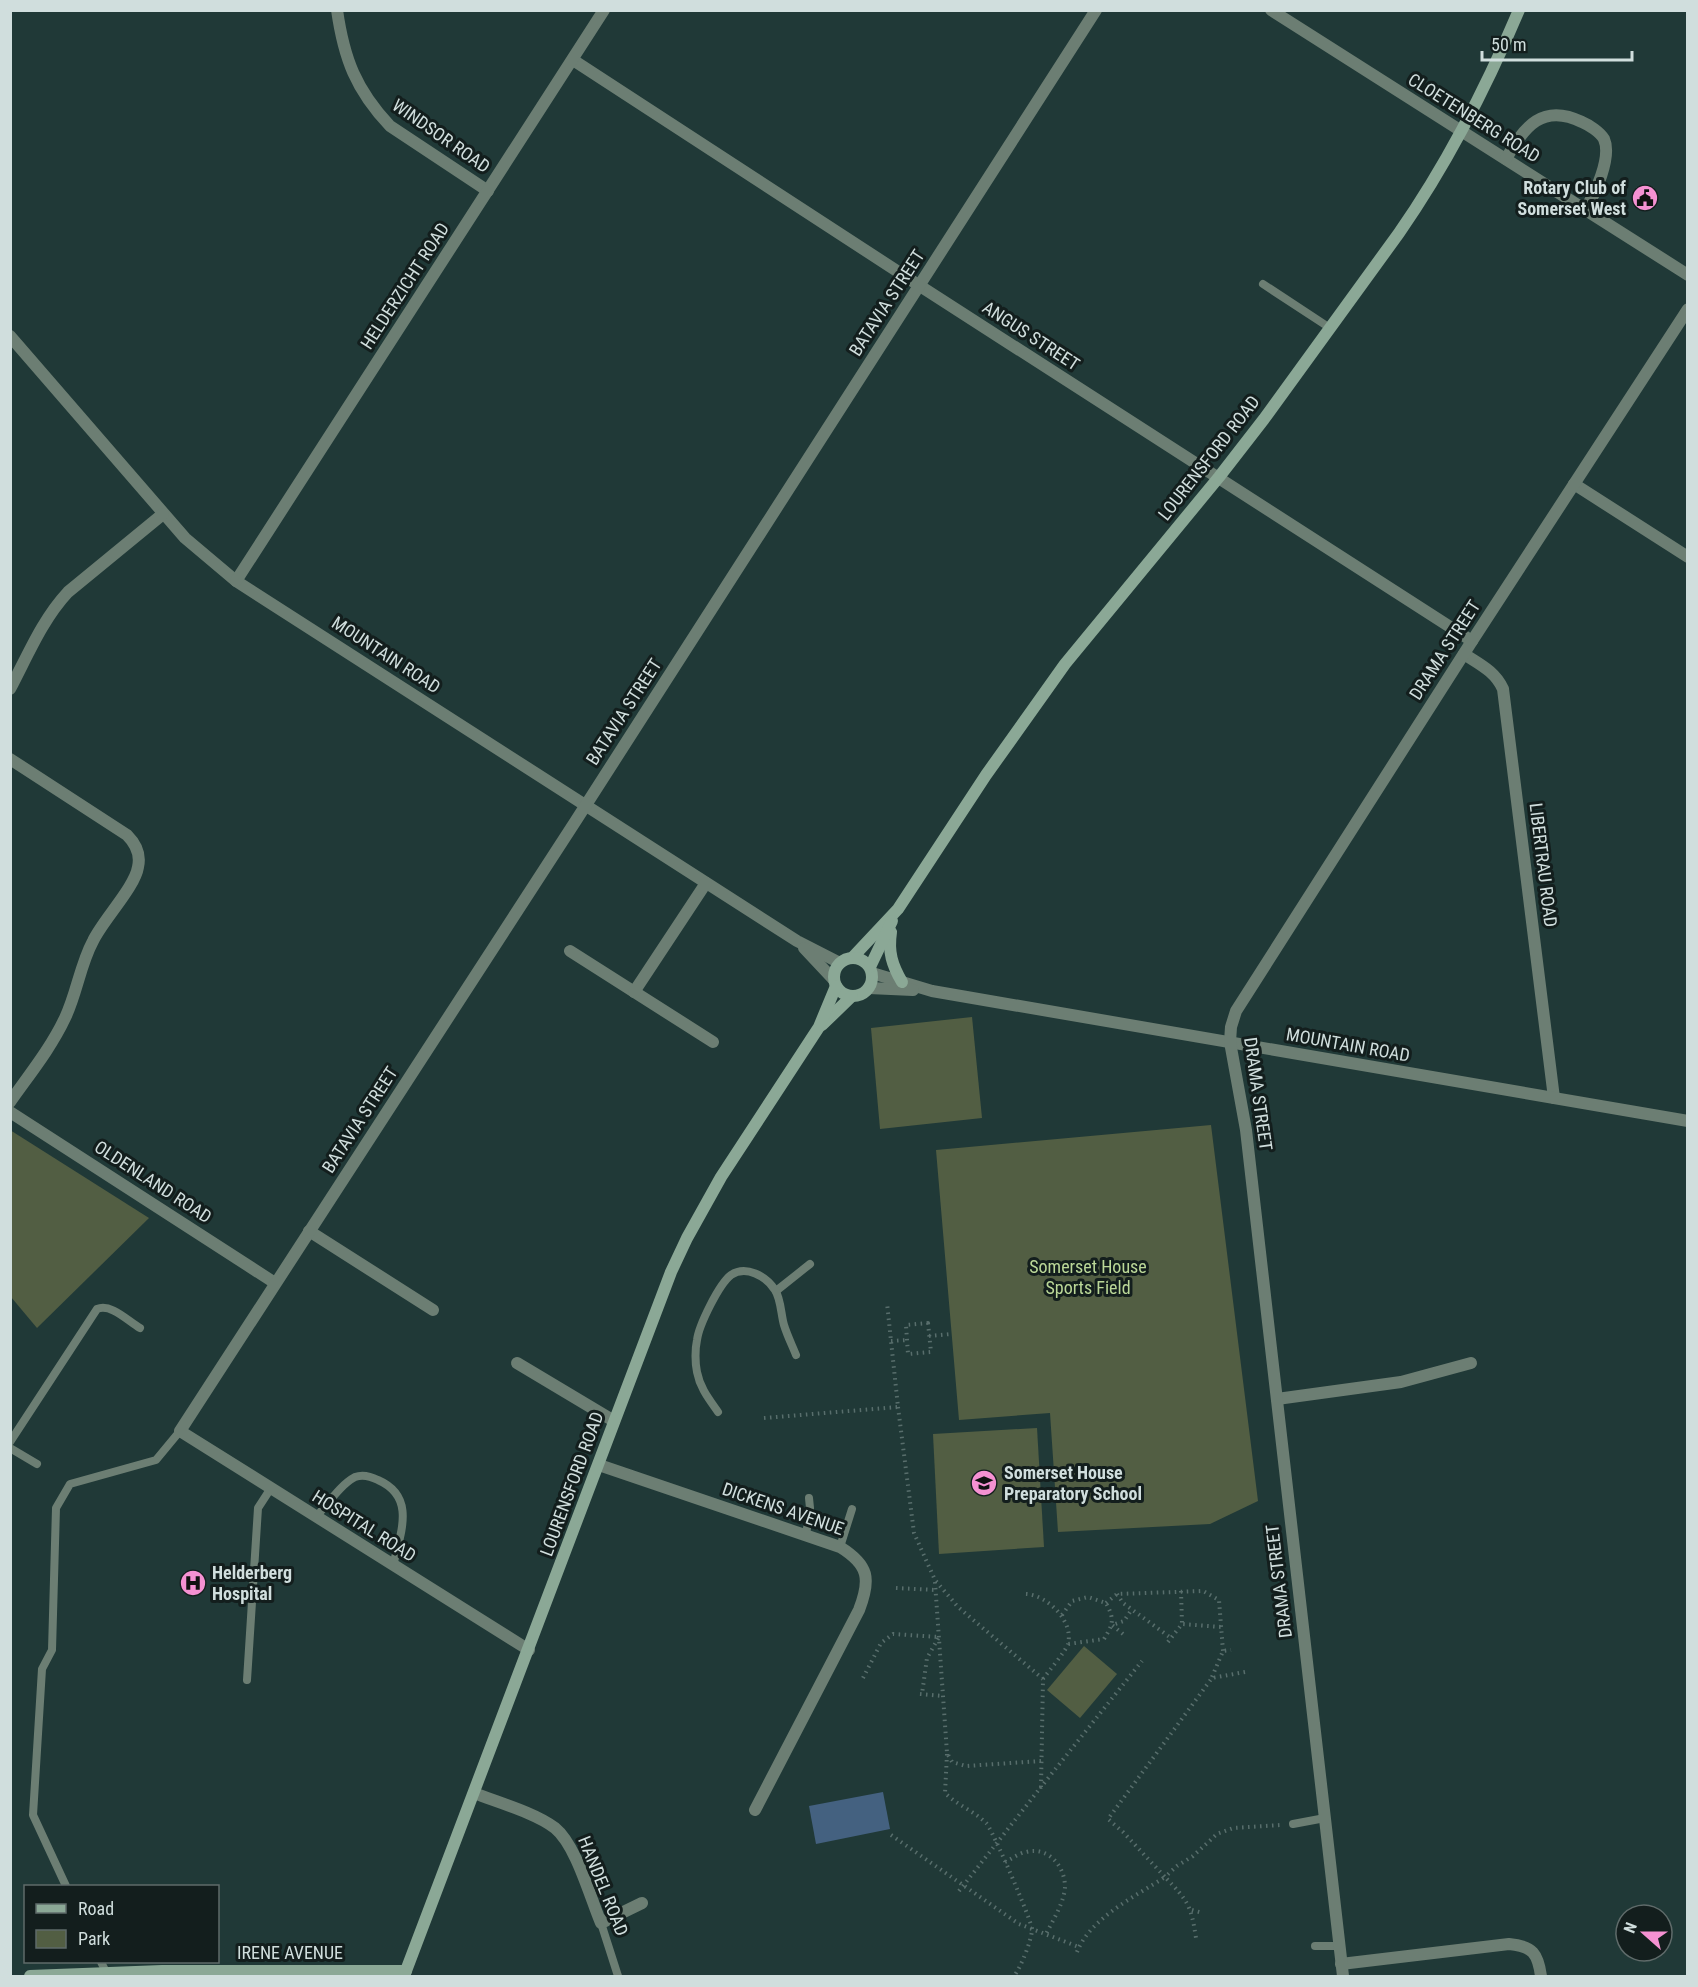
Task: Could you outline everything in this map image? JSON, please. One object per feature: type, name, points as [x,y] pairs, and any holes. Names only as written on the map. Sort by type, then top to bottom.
[{"type":"street","name":"WINDSOR ROAD","points":[[337,10],[346,59],[365,98],[377,113],[390,126],[488,191]]},
{"type":"street","name":"HELDERZICHT ROAD","points":[[236,581],[604,10]]},
{"type":"street","name":"BATAVIA STREET","points":[[180,1431],[1096,10]]},
{"type":"street","name":"CLOETENBERG ROAD","points":[[1271,10],[1688,275]]},
{"type":"street","name":"LOURENSFORD ROAD","points":[[871,970],[898,909],[986,775],[1065,664],[1264,419],[1415,211],[1485,87],[1519,10]]},
{"type":"street","name":"ANGUS STREET","points":[[573,60],[1472,641]]},
{"type":"street","points":[[1506,159],[1515,144],[1539,118],[1550,114],[1568,117],[1591,126],[1604,140],[1606,159],[1593,195],[1584,209]]},
{"type":"street","name":"DRAMA STREET","points":[[1342,1970],[1246,1130],[1230,1042],[1231,1027],[1236,1011],[1472,641],[1688,309]]},
{"type":"street","name":"MOUNTAIN ROAD","points":[[12,340],[185,538],[236,581],[797,941],[840,963]]},
{"type":"street","points":[[1574,484],[1688,557]]},
{"type":"street","points":[[10,689],[54,607],[68,592],[163,514]]},
{"type":"street","name":"LIBERTRAU ROAD","points":[[1464,654],[1492,673],[1499,680],[1503,689],[1554,1098]]},
{"type":"street","points":[[10,759],[127,835],[137,849],[139,865],[134,879],[94,938],[81,966],[66,1018],[10,1102]]},
{"type":"street","points":[[634,992],[706,883]]},
{"type":"street","name":"LOURENSFORD ROAD","points":[[852,957],[898,909]]},
{"type":"street","points":[[892,922],[890,954],[892,964],[902,982]]},
{"type":"street","name":"MOUNTAIN ROAD","points":[[797,941],[835,983]]},
{"type":"street","points":[[570,951],[712,1042]]},
{"type":"street","points":[[852,957],[859,958],[871,970],[872,981],[869,988],[861,994],[852,996],[843,993],[835,983],[835,970],[840,963],[852,957]]},
{"type":"street","name":"MOUNTAIN ROAD","points":[[871,970],[932,991]]},
{"type":"street","name":"LOURENSFORD ROAD","points":[[405,1974],[667,1283],[687,1238],[721,1177],[819,1027],[835,983]]},
{"type":"street","name":"MOUNTAIN ROAD","points":[[869,988],[932,991],[1688,1121]]},
{"type":"street","name":"LOURENSFORD ROAD","points":[[819,1027],[852,996]]},
{"type":"street","name":"OLDENLAND ROAD","points":[[10,1112],[275,1283]]},
{"type":"street","points":[[309,1231],[433,1310]]},
{"type":"street","points":[[517,1363],[614,1421]]},
{"type":"street","points":[[1276,1399],[1401,1382],[1472,1363]]},
{"type":"street","name":"HOSPITAL ROAD","points":[[180,1431],[529,1650]]},
{"type":"street","name":"DICKENS AVENUE","points":[[599,1465],[840,1547],[855,1556],[864,1568],[867,1580],[866,1594],[859,1610],[755,1810]]},
{"type":"street","name":"HANDEL ROAD","points":[[474,1793],[556,1828],[572,1849],[601,1923]]},
{"type":"street","points":[[601,1923],[642,1903]]},
{"type":"street","points":[[1342,1970],[1509,1944],[1529,1948],[1535,1954],[1541,1977]]},
{"type":"street","name":"IRENE AVENUE","points":[[30,1977],[103,1967],[267,1974],[405,1974]]},
{"type":"lane","points":[[1263,284],[1329,328]]},
{"type":"lane","points":[[776,1291],[810,1264]]},
{"type":"lane","points":[[718,1412],[702,1390],[697,1370],[697,1339],[704,1317],[730,1276],[741,1272],[752,1272],[767,1281],[776,1291],[784,1327],[796,1355]]},
{"type":"lane","points":[[10,1442],[97,1309],[101,1307],[110,1309],[140,1328]]},
{"type":"lane","points":[[65,1885],[33,1815],[42,1669],[52,1650],[56,1508],[70,1484],[156,1460],[180,1431]]},
{"type":"lane","points":[[10,1448],[37,1464]]},
{"type":"lane","points":[[316,1517],[357,1476],[363,1475],[379,1480],[396,1494],[403,1508],[403,1520],[393,1566]]},
{"type":"lane","points":[[247,1680],[258,1508],[271,1488]]},
{"type":"lane","points":[[806,1535],[810,1508],[809,1498]]},
{"type":"lane","points":[[840,1547],[852,1509]]},
{"type":"lane","points":[[1293,1824],[1324,1818]]},
{"type":"lane","name":"HANDEL ROAD","points":[[601,1923],[618,1977]]},
{"type":"lane","points":[[1315,1946],[1339,1946]]},
{"type":"path","points":[[886,1303],[914,1533],[934,1580],[946,1753],[945,1793],[987,1824],[1032,1929],[1021,1968],[1014,1977]]},
{"type":"path","points":[[928,1323],[931,1352],[908,1354],[907,1340],[906,1325],[928,1323]]},
{"type":"path","points":[[929,1336],[951,1334]]},
{"type":"path","points":[[891,1341],[907,1340]]},
{"type":"path","points":[[764,1418],[898,1407]]},
{"type":"path","points":[[934,1580],[958,1607],[1043,1679]]},
{"type":"path","points":[[896,1588],[935,1590]]},
{"type":"path","points":[[1106,1603],[1117,1594],[1203,1590],[1219,1600],[1223,1651],[1212,1678],[1108,1819],[1181,1894],[1192,1910],[1196,1938]]},
{"type":"path","points":[[1117,1594],[1123,1603],[1170,1640],[1182,1624],[1181,1591]]},
{"type":"path","points":[[1026,1594],[1034,1594],[1062,1615],[1068,1633],[1068,1644],[1043,1679],[1041,1787]]},
{"type":"path","points":[[1062,1615],[1072,1600],[1089,1597],[1106,1603],[1112,1613],[1112,1625],[1104,1639],[1068,1644]]},
{"type":"path","points":[[1112,1625],[1124,1621],[1132,1609]]},
{"type":"path","points":[[1182,1624],[1221,1627]]},
{"type":"path","points":[[1112,1625],[1124,1634]]},
{"type":"path","points":[[863,1678],[881,1643],[893,1634],[939,1637]]},
{"type":"path","points":[[939,1637],[927,1658],[920,1694],[943,1696]]},
{"type":"path","points":[[1223,1651],[1231,1650]]},
{"type":"path","points":[[959,1891],[1142,1660]]},
{"type":"path","points":[[1212,1678],[1245,1672]]},
{"type":"path","points":[[946,1753],[952,1762],[966,1766],[1041,1761]]},
{"type":"path","points":[[891,1835],[1019,1924],[1078,1949],[1082,1940],[1102,1918],[1165,1877],[1217,1834],[1233,1828],[1283,1825]]},
{"type":"path","points":[[1005,1862],[1024,1852],[1036,1850],[1049,1854],[1060,1867],[1065,1886],[1047,1935]]},
{"type":"path","points":[[1192,1910],[1203,1913]]},
{"type":"green space","points":[[972,1017],[982,1118],[880,1129],[871,1028]]},
{"type":"green space","name":"Somerset House Sports Field","points":[[1211,1125],[1258,1501],[1210,1524],[1058,1532],[1050,1413],[959,1420],[936,1150]]},
{"type":"green space","points":[[10,1130],[149,1218],[37,1328],[11,1297]]},
{"type":"green space","points":[[1037,1428],[1044,1547],[939,1554],[933,1434]]},
{"type":"green space","points":[[1084,1646],[1117,1674],[1080,1718],[1047,1690]]},
{"type":"water","points":[[883,1792],[890,1829],[816,1844],[809,1806]]},
{"type":"place","name":"Rotary Club of Somerset West","points":[[1645,198]]},
{"type":"place","name":"Somerset House Preparatory School","points":[[984,1483]]},
{"type":"place","name":"Helderberg Hospital","points":[[193,1583]]}]
